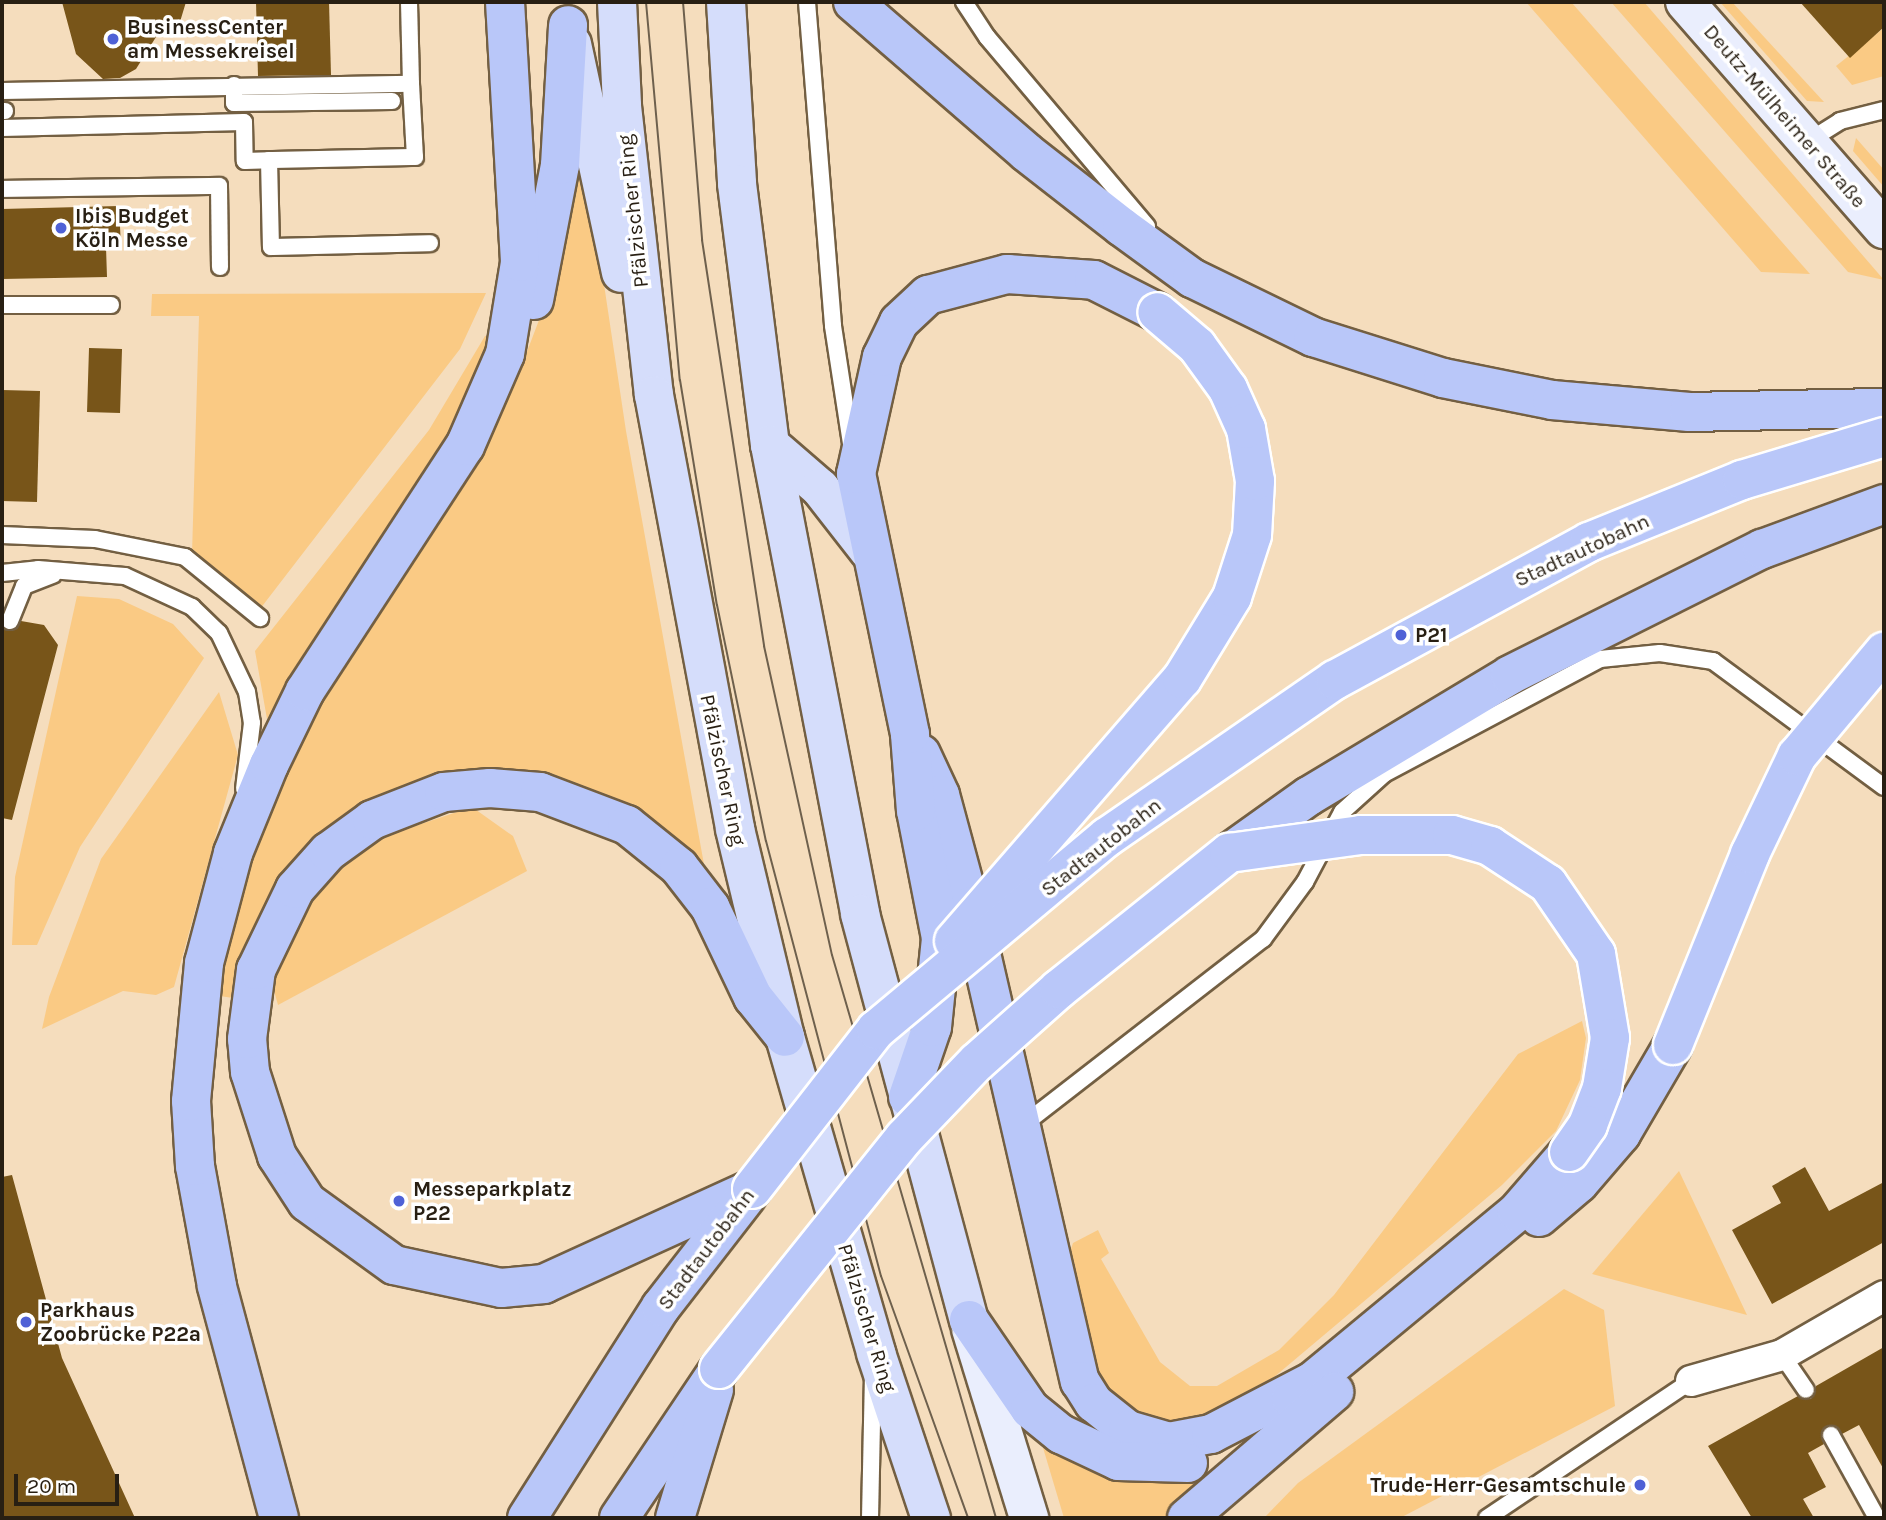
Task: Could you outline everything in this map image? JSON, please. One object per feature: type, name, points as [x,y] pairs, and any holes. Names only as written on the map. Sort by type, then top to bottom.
[{"type":"highway","points":[[505,2],[520,262],[505,354]]},
{"type":"highway","points":[[853,2],[1026,152],[1192,278],[1312,337],[1443,378],[1552,400],[1689,412],[1884,408]]},
{"type":"highway","points":[[873,2],[903,46]]},
{"type":"highway","points":[[279,1518],[217,1286],[195,1166],[191,1101],[204,962],[245,816],[305,691],[465,446],[505,354],[537,294],[551,232],[568,14]]},
{"type":"highway","points":[[876,1030],[1182,679],[1232,597],[1252,535],[1255,481],[1247,429],[1228,389],[1197,346],[1157,312],[1094,280],[1053,274],[974,280],[928,295],[899,322],[882,357],[856,474],[869,551],[909,734],[916,811],[941,938],[932,1027],[908,1097]]},
{"type":"highway","name":"Stadtautobahn","points":[[527,1518],[661,1307],[876,1030],[1107,837],[1335,680],[1589,542],[1742,480],[1884,437]]},
{"type":"highway","points":[[620,1518],[719,1369],[859,1191],[977,1062],[1059,989],[1229,853],[1309,796],[1510,675],[1762,549],[1884,505]]},
{"type":"highway","points":[[1187,1518],[1579,1183],[1621,1134],[1673,1045],[1750,854],[1797,756],[1884,652]]},
{"type":"highway","points":[[909,734],[940,795],[1023,1125],[1069,1351],[1080,1381],[1109,1417],[1148,1439],[1193,1440],[1311,1382]]},
{"type":"highway","points":[[752,1189],[544,1284],[501,1288],[394,1265],[307,1202],[277,1156],[250,1072],[247,1039],[256,970],[295,889],[328,852],[372,820],[444,792],[490,788],[540,792],[627,825],[680,867],[710,907],[753,998],[785,1037]]},
{"type":"highway","points":[[968,1320],[1045,1423],[1118,1461],[1183,1465],[1210,1457],[1236,1445],[1517,1212],[1549,1177],[1588,1125],[1602,1088],[1609,1038],[1596,954],[1548,884],[1490,846],[1428,832],[1229,853]]},
{"type":"highway","points":[[675,1518],[699,1452],[719,1369]]},
{"type":"main road","name":"Pfälzischer Ring","points":[[617,2],[622,106],[654,395],[734,829],[785,1037],[876,1353],[931,1518]]},
{"type":"main road","points":[[726,2],[737,184],[770,445],[860,914],[968,1320]]},
{"type":"main road","points":[[568,14],[602,200],[654,395]]},
{"type":"main road","points":[[770,445],[836,505],[869,551]]},
{"type":"street","name":"Deutz-Mülheimer Straße","points":[[1685,2],[1884,229]]},
{"type":"street","points":[[1691,1381],[1782,1355],[1884,1296]]},
{"type":"street","points":[[968,1320],[1029,1518]]},
{"type":"lane","points":[[2,128],[244,122],[245,161],[415,157],[409,2]]},
{"type":"lane","points":[[807,2],[810,66],[833,326],[856,474]]},
{"type":"lane","points":[[964,2],[996,48],[1192,278]]},
{"type":"lane","points":[[2,91],[411,84]]},
{"type":"lane","points":[[234,85],[234,103],[392,101]]},
{"type":"lane","points":[[1807,142],[1840,121],[1884,110]]},
{"type":"lane","points":[[269,160],[271,247],[430,243]]},
{"type":"lane","points":[[2,189],[219,186],[220,267]]},
{"type":"lane","points":[[2,306],[111,305]]},
{"type":"lane","points":[[2,535],[95,538],[185,557],[260,618]]},
{"type":"lane","points":[[2,573],[125,576],[169,592],[219,633],[240,671],[252,723],[245,816]]},
{"type":"lane","points":[[10,621],[24,586],[58,573]]},
{"type":"lane","points":[[1023,1125],[1263,939],[1305,882],[1342,812],[1384,774],[1600,659],[1660,653],[1713,662],[1884,787]]},
{"type":"lane","points":[[870,1518],[868,1430],[876,1353]]},
{"type":"lane","points":[[1782,1355],[1806,1390]]},
{"type":"lane","points":[[1487,1518],[1691,1381]]},
{"type":"lane","points":[[1830,1436],[1877,1518]]},
{"type":"shaded area","points":[[1526,2],[1572,3],[1810,274],[1761,272]]},
{"type":"shaded area","points":[[1611,2],[1644,2],[1884,280],[1848,272]]},
{"type":"shaded area","points":[[1720,2],[1732,2],[1824,102],[1807,101]]},
{"type":"shaded area","points":[[1884,28],[1884,76],[1852,85],[1836,66]]},
{"type":"shaded area","points":[[578,111],[626,431],[705,870],[660,825],[614,798],[550,776],[481,771],[284,877],[254,928],[233,998],[213,995],[230,911],[282,763],[505,403],[520,370],[544,307]]},
{"type":"shaded area","points":[[1856,138],[1884,170],[1884,187],[1853,151]]},
{"type":"shaded area","points":[[486,293],[460,349],[260,609],[192,554],[199,316],[151,316],[152,294]]},
{"type":"shaded area","points":[[485,336],[496,338],[439,456],[267,719],[255,651],[429,430]]},
{"type":"shaded area","points":[[77,596],[119,599],[173,624],[204,658],[80,847],[37,945],[12,945],[15,877]]},
{"type":"shaded area","points":[[219,692],[238,755],[174,987],[156,995],[123,991],[42,1029],[49,997],[101,859]]},
{"type":"shaded area","points":[[472,807],[513,836],[527,871],[278,1005],[271,980],[286,933],[330,878],[382,837]]},
{"type":"shaded area","points":[[1582,1021],[1586,1038],[1580,1080],[1556,1131],[1502,1185],[1260,1389],[1189,1425],[1138,1419],[1100,1383],[1070,1252],[1073,1243],[1098,1230],[1109,1253],[1101,1259],[1160,1362],[1190,1386],[1217,1386],[1279,1350],[1334,1295],[1518,1054]]},
{"type":"shaded area","points":[[1679,1171],[1747,1315],[1592,1274]]},
{"type":"shaded area","points":[[1564,1289],[1604,1310],[1615,1406],[1400,1518],[1264,1518],[1298,1483]]},
{"type":"shaded area","points":[[1041,1441],[1197,1475],[1200,1483],[1165,1518],[1064,1518]]},
{"type":"building","name":"BusinessCenter am Messekreisel","points":[[62,2],[186,2],[176,35],[161,29],[136,69],[120,78],[103,79],[76,54]]},
{"type":"building","points":[[256,2],[329,2],[331,75],[258,76]]},
{"type":"building","points":[[1800,2],[1884,2],[1884,27],[1850,58]]},
{"type":"building","name":"Ibis Budget Köln Messe","points":[[119,206],[121,247],[106,247],[107,277],[2,279],[2,209]]},
{"type":"building","points":[[89,348],[122,349],[120,413],[87,412]]},
{"type":"building","points":[[2,390],[40,391],[37,502],[2,501]]},
{"type":"building","points":[[21,621],[44,625],[58,645],[12,820],[2,818],[2,627],[12,631]]},
{"type":"building","points":[[1805,1167],[1829,1211],[1884,1182],[1884,1242],[1772,1304],[1732,1230],[1781,1203],[1772,1186]]},
{"type":"building","name":"Parkhaus Zoobrücke P22a","points":[[12,1175],[62,1358],[135,1518],[2,1518],[2,1177]]},
{"type":"building","points":[[1884,1347],[1884,1470],[1859,1425],[1842,1434],[1827,1426],[1821,1434],[1824,1444],[1808,1453],[1826,1487],[1803,1499],[1814,1518],[1752,1518],[1708,1446],[1798,1396],[1811,1399],[1816,1386]]},
{"type":"tram line","points":[[646,2],[680,380],[717,605],[766,841],[881,1276],[968,1518]]},
{"type":"tram line","points":[[683,2],[702,240],[764,646],[832,955],[996,1518]]},
{"type":"place","name":"BusinessCenter am Messekreisel","points":[[113,39]]},
{"type":"place","name":"Ibis Budget Köln Messe","points":[[61,228]]},
{"type":"place","name":"P21","points":[[1401,635]]},
{"type":"place","name":"Messeparkplatz P22","points":[[399,1201]]},
{"type":"place","name":"Parkhaus Zoobrücke P22a","points":[[26,1322]]},
{"type":"place","name":"Trude-Herr-Gesamtschule","points":[[1640,1485]]}]
